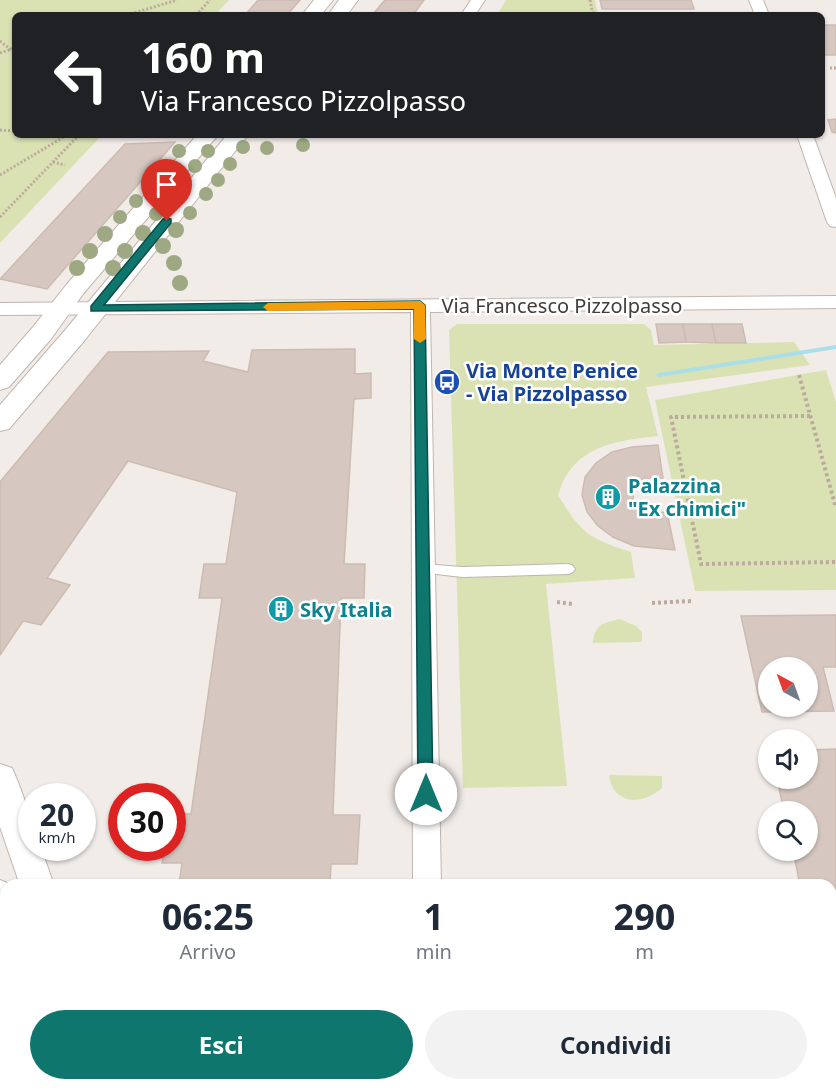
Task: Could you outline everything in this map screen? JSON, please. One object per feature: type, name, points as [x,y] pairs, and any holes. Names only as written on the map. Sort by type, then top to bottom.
[{"type":"street","points":[[314,12],[324,0]]},
{"type":"street","points":[[340,12],[350,0]]},
{"type":"street","points":[[0,381],[205,138]]},
{"type":"street","points":[[0,422],[236,138]]},
{"type":"street","points":[[806,138],[836,222]]},
{"type":"street","name":"Via Francesco Pizzolpasso","points":[[0,309],[836,302]]},
{"type":"street","points":[[420,305],[427,879]]},
{"type":"street","points":[[0,778],[35,879]]},
{"type":"lane","points":[[423,569],[462,572],[569,569]]},
{"type":"path","points":[[137,12],[177,0]]},
{"type":"path","points":[[199,12],[210,0]]},
{"type":"path","points":[[830,68],[836,68]]},
{"type":"path","points":[[0,175],[62,138]]},
{"type":"path","points":[[0,217],[76,138]]},
{"type":"path","points":[[53,162],[65,165]]},
{"type":"path","points":[[799,375],[836,508]]},
{"type":"path","points":[[810,416],[671,417],[700,564],[836,562]]},
{"type":"path","points":[[652,603],[690,601]]},
{"type":"path","points":[[557,602],[572,604]]},
{"type":"green space","points":[[0,0],[229,0],[218,12],[12,12],[12,138],[99,138],[0,243]]},
{"type":"green space","points":[[506,0],[595,0],[597,12],[499,12]]},
{"type":"green space","points":[[457,324],[644,324],[651,330],[654,345],[794,342],[810,365],[646,387],[658,436],[633,439],[597,449],[576,463],[565,478],[558,495],[573,518],[595,538],[631,552],[635,578],[546,584],[567,786],[463,788],[449,330]]},
{"type":"green space","points":[[826,370],[836,402],[836,590],[695,591],[655,400]]},
{"type":"green space","points":[[619,619],[636,626],[642,632],[642,642],[593,643],[595,632],[600,626]]},
{"type":"green space","points":[[609,775],[662,776],[662,788],[646,798],[630,800],[616,792]]},
{"type":"building","points":[[258,0],[300,0],[290,12],[248,12]]},
{"type":"building","points":[[385,0],[424,0],[415,12],[375,12]]},
{"type":"building","points":[[600,0],[691,0],[694,9],[602,9]]},
{"type":"building","points":[[825,25],[836,25],[836,55],[825,55]]},
{"type":"building","points":[[836,119],[836,133],[832,132],[828,120]]},
{"type":"building","points":[[175,142],[47,289],[0,279],[125,144]]},
{"type":"building","points":[[656,324],[683,324],[686,342],[659,343]]},
{"type":"building","points":[[683,324],[712,324],[716,343],[686,342]]},
{"type":"building","points":[[712,324],[742,324],[746,343],[716,343]]},
{"type":"building","name":"Sky Italia","points":[[355,349],[355,374],[371,373],[371,398],[354,399],[344,564],[365,564],[364,598],[341,598],[333,815],[360,815],[357,864],[331,864],[330,879],[180,879],[182,863],[162,863],[162,861],[186,861],[186,814],[191,814],[222,598],[199,598],[204,564],[226,564],[237,492],[128,461],[47,578],[70,585],[41,625],[23,621],[0,655],[0,482],[108,352],[209,351],[203,361],[248,372],[252,350]]},
{"type":"building","name":"Palazzina \"Ex chimici\"","points":[[658,445],[663,478],[643,478],[635,487],[633,499],[641,508],[655,513],[667,512],[675,550],[634,546],[613,537],[598,526],[587,512],[582,495],[585,477],[596,463],[612,452],[632,447]]},
{"type":"building","points":[[836,615],[836,667],[823,667],[834,711],[818,711],[818,657],[758,657],[758,694],[741,616]]},
{"type":"building","points":[[836,749],[836,879],[799,879],[795,861],[818,861],[818,801],[782,801],[779,789],[818,789],[818,750]]},
{"type":"waterway","points":[[659,375],[836,347]]},
{"type":"slow traffic","points":[[268,307],[420,305],[420,339]]},
{"type":"place","name":"Via Monte Penice - Via Pizzolpasso","points":[[447,382]]},
{"type":"place","name":"Palazzina \"Ex chimici\"","points":[[608,497]]},
{"type":"place","name":"Sky Italia","points":[[281,609]]},
{"type":"route","points":[[167,221],[95,309],[420,305],[426,794]]}]
